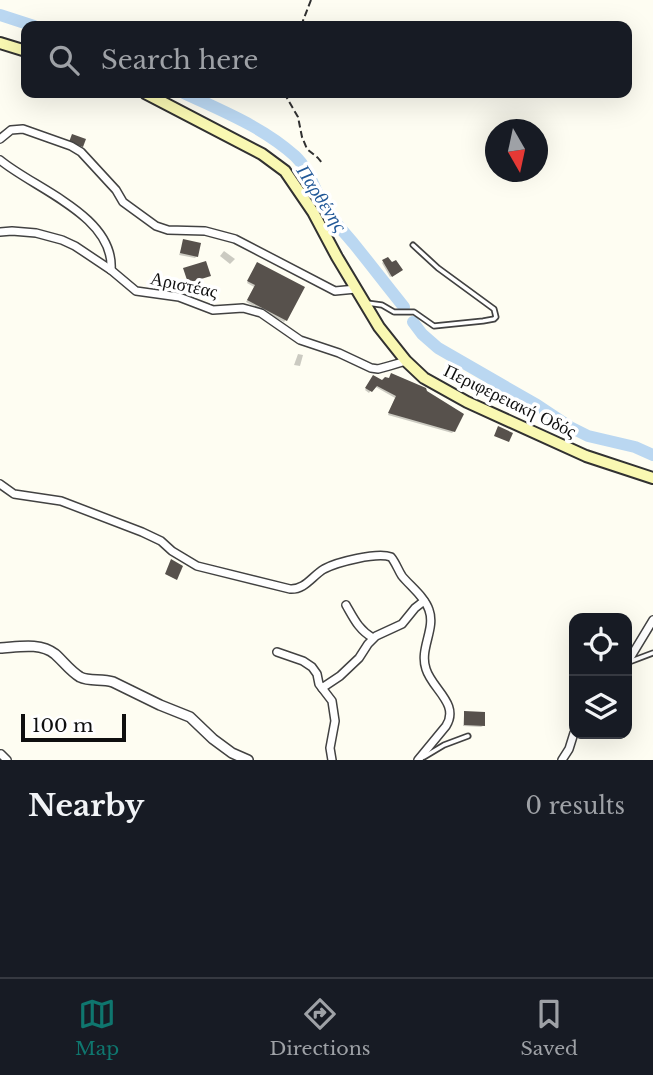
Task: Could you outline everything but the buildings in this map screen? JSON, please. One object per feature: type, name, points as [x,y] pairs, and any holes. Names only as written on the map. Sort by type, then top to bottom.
[{"type":"main road","points":[[0,43],[21,49]]},
{"type":"main road","name":"Περιφερειακή Οδός","points":[[155,98],[262,154],[285,171],[313,212],[379,327],[405,361],[429,382],[586,456],[653,478]]},
{"type":"street","points":[[0,139],[11,130],[23,129],[71,146],[81,152],[116,191],[122,202],[156,226],[168,230],[201,230],[235,239],[335,291],[356,289]]},
{"type":"street","points":[[0,160],[90,220],[102,235],[111,259],[111,270]]},
{"type":"street","name":"Αριστέας","points":[[0,232],[36,233],[62,240],[111,270],[136,291],[179,298],[213,310],[243,308],[261,313],[300,340],[339,353],[371,368],[405,361]]},
{"type":"street","points":[[0,484],[14,494],[61,501],[142,532],[161,541],[197,566],[290,589],[300,589],[323,570],[334,565],[379,555],[386,555],[394,560],[400,573],[429,609],[431,617],[424,656],[425,668],[446,701],[450,716],[446,726],[418,760]]},
{"type":"street","points":[[322,688],[341,676],[359,658],[373,638],[402,624],[424,601]]},
{"type":"street","points":[[346,605],[359,627],[373,638]]},
{"type":"street","points":[[632,655],[653,620]]},
{"type":"street","points":[[0,648],[45,648],[77,675],[113,682],[190,717],[213,739],[232,753],[248,760]]},
{"type":"street","points":[[277,652],[308,663],[332,701],[335,716],[330,748],[332,760]]},
{"type":"street","points":[[562,760],[572,739]]},
{"type":"street","points":[[1,754],[7,760]]},
{"type":"lane","points":[[365,303],[383,305],[394,312],[414,312],[435,326],[496,317],[494,309],[438,268],[413,245]]},
{"type":"lane","points":[[632,661],[653,653]]},
{"type":"lane","points":[[418,760],[468,736]]},
{"type":"path","points":[[303,21],[311,0]]},
{"type":"path","points":[[287,98],[298,117],[306,149],[323,163]]},
{"type":"waterway","name":"Παρθένης","points":[[0,15],[21,22]]},
{"type":"waterway","name":"Παρθένης","points":[[195,98],[256,128],[295,156],[305,168],[330,215],[404,307]]},
{"type":"waterway","name":"Παρθένης","points":[[413,322],[438,348],[570,427],[588,436],[635,447],[653,455]]}]
